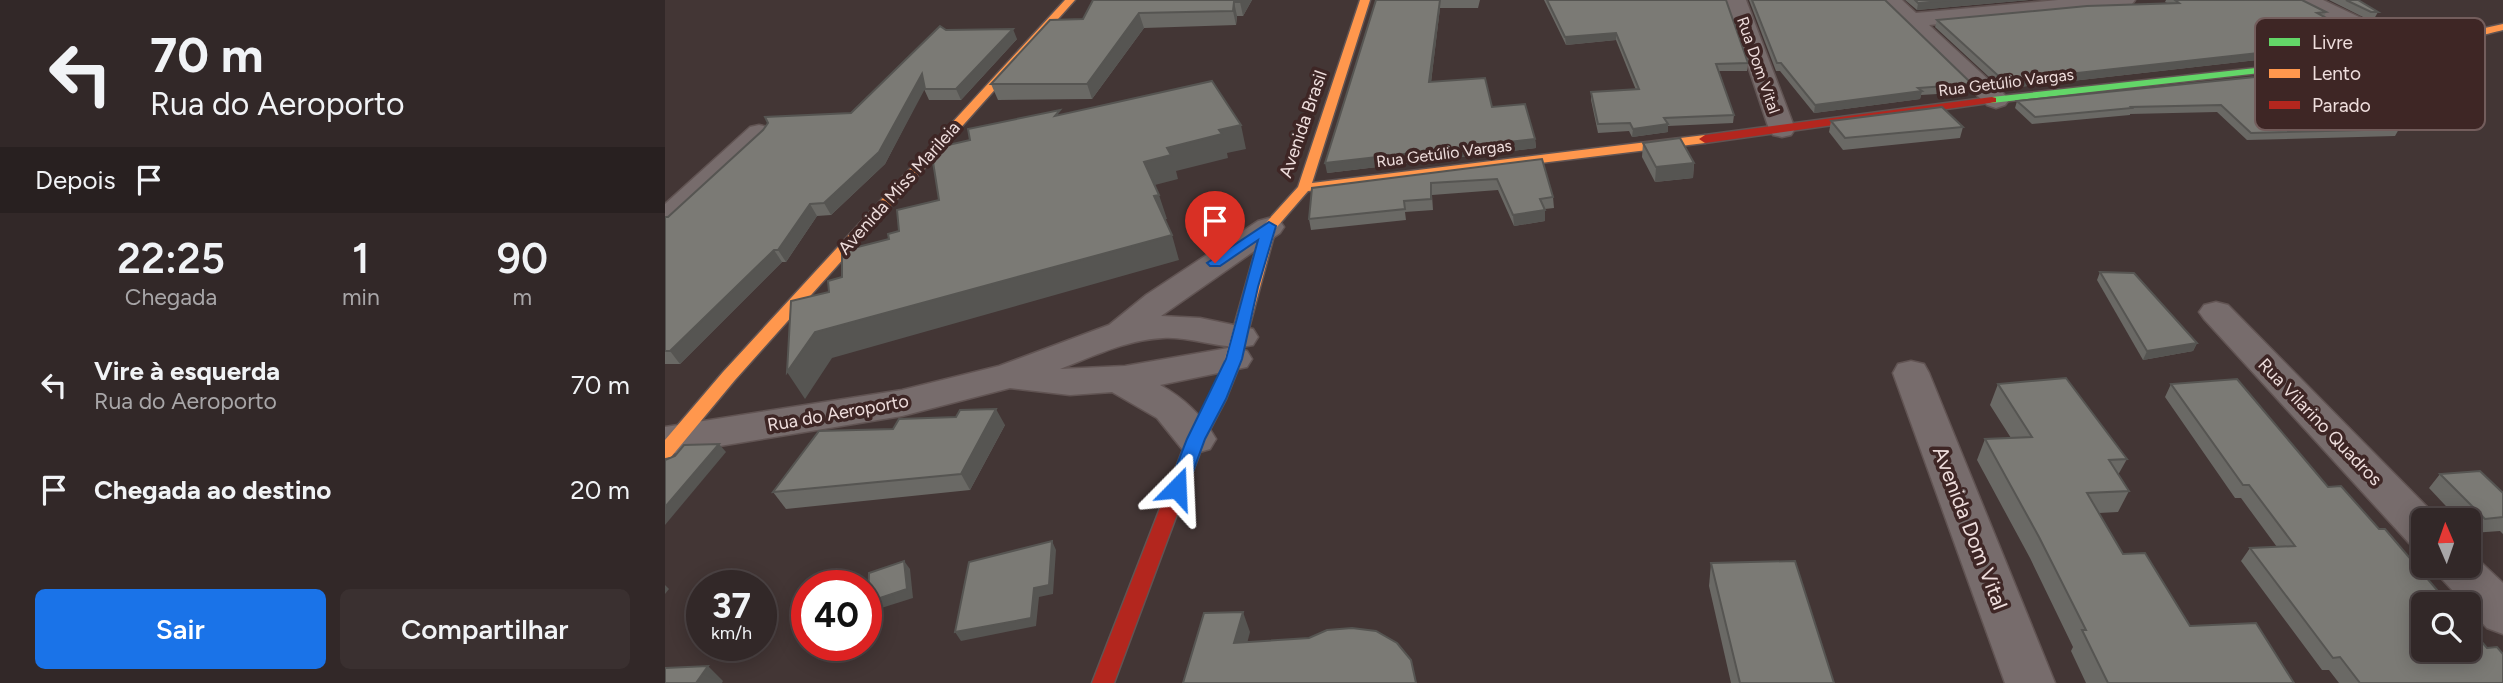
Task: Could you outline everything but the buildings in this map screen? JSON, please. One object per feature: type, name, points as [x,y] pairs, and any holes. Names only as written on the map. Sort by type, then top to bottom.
[{"type":"street","name":"Avenida Miss Marileia","points":[[668,438],[729,376],[1070,0]]},
{"type":"street","name":"Avenida Brasil","points":[[1103,683],[1196,439],[1218,399],[1238,348],[1251,287],[1269,226],[1304,188],[1365,0]]},
{"type":"street","name":"Rua Dom Vital","points":[[1737,0],[1782,130]]},
{"type":"street","points":[[1890,0],[1996,100]]},
{"type":"street","points":[[1913,20],[2125,0]]},
{"type":"street","points":[[2306,0],[2343,18]]},
{"type":"street","name":"Rua Getúlio Vargas","points":[[2485,31],[2503,27]]},
{"type":"street","name":"Rua Getúlio Vargas","points":[[1304,188],[1782,130],[1996,100],[2255,71]]},
{"type":"street","points":[[665,220],[759,133]]},
{"type":"street","points":[[1121,333],[1159,302],[1269,226]]},
{"type":"street","name":"Rua Vilarino Quadros","points":[[2216,313],[2411,517]]},
{"type":"street","points":[[1009,376],[1121,333],[1164,327],[1200,329],[1238,348]]},
{"type":"street","points":[[1009,376],[1033,381],[1076,382],[1114,378],[1238,348]]},
{"type":"street","name":"Avenida Dom Vital","points":[[1911,373],[2029,683]]},
{"type":"street","name":"Rua do Aeroporto","points":[[668,438],[862,411],[1009,376]]},
{"type":"street","points":[[1114,378],[1167,405],[1184,421],[1196,439]]},
{"type":"street","points":[[2469,578],[2503,614]]},
{"type":"traffic: fast","points":[[1992,100],[2255,71]]},
{"type":"traffic: slow","points":[[665,452],[729,376],[1070,0]]},
{"type":"traffic: slow","points":[[1230,369],[1269,227],[1304,188],[1365,0]]},
{"type":"traffic: slow","points":[[2485,32],[2503,27]]},
{"type":"traffic: slow","points":[[1304,188],[1705,139]]},
{"type":"traffic: jam","points":[[1705,139],[1992,100]]},
{"type":"traffic: jam","points":[[1103,683],[1196,439],[1218,399],[1230,369]]},
{"type":"route","points":[[1177,488],[1196,439],[1218,399],[1234,359],[1269,226],[1215,263]]}]
